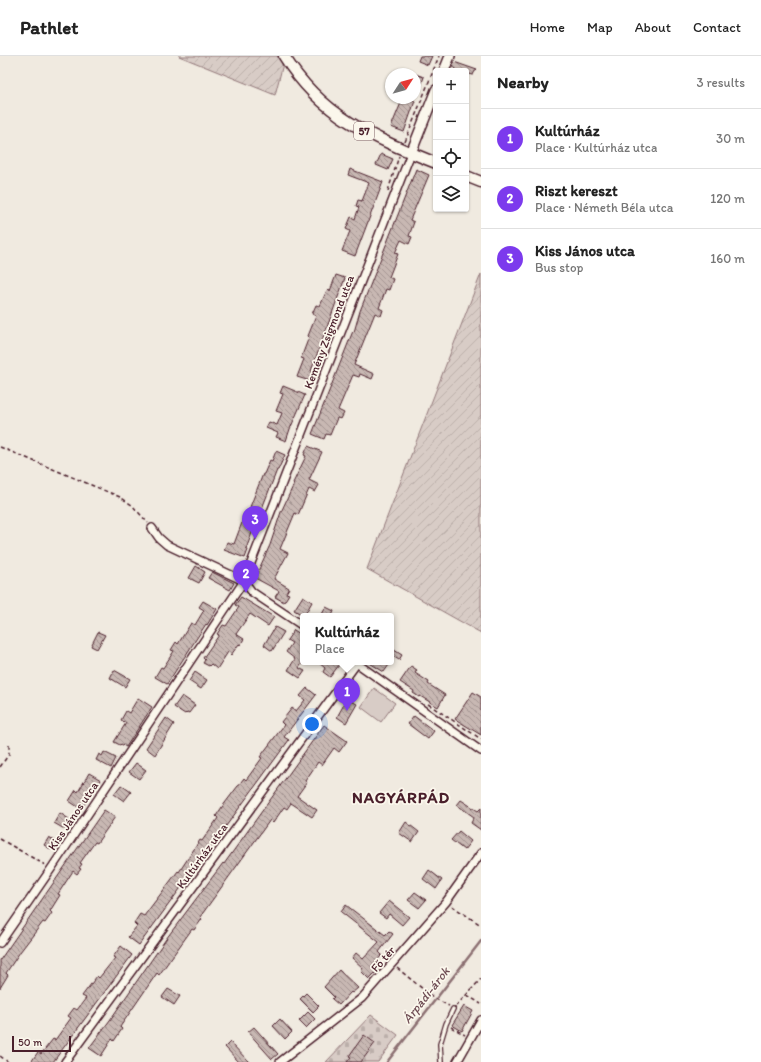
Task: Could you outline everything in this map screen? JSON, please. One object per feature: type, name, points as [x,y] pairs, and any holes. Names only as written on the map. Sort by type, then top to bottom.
[{"type":"main road","name":"57","points":[[284,56],[304,84],[329,109],[366,132],[433,162]]},
{"type":"main road","points":[[469,177],[481,182]]},
{"type":"street","points":[[445,68],[450,56]]},
{"type":"street","name":"Kemény Zsigmond utca","points":[[244,581],[433,98]]},
{"type":"street","points":[[152,528],[159,538],[167,544],[244,581],[252,592],[300,624]]},
{"type":"street","name":"Kiss János utca","points":[[0,943],[244,581]]},
{"type":"street","name":"Kultúrház utca","points":[[65,1062],[355,665]]},
{"type":"street","points":[[359,665],[481,751]]},
{"type":"street","name":"Fő tér","points":[[282,1061],[362,998],[446,902],[481,853]]},
{"type":"street","points":[[458,1062],[481,1020]]},
{"type":"lane","points":[[441,1062],[440,1044],[446,1024],[454,1009]]},
{"type":"path","points":[[0,446],[120,497],[132,505],[152,528]]},
{"type":"path","points":[[0,766],[9,754],[9,745]]},
{"type":"path","points":[[0,839],[51,869]]},
{"type":"path","points":[[446,902],[481,925]]},
{"type":"path","points":[[393,964],[438,1001],[454,1009],[481,979]]},
{"type":"path","points":[[467,995],[481,1004]]},
{"type":"path","points":[[446,1024],[471,1039]]},
{"type":"path","points":[[0,1056],[8,1062]]},
{"type":"green space","points":[[179,56],[285,56],[275,95]]},
{"type":"green space","points":[[481,274],[481,633],[367,569]]},
{"type":"green space","points":[[374,688],[395,703],[381,722],[361,707]]},
{"type":"green space","points":[[371,1015],[398,1035],[378,1062],[326,1062]]},
{"type":"building","points":[[420,56],[432,56],[428,65],[418,61]]},
{"type":"building","points":[[454,62],[477,70],[473,75],[469,74],[469,68],[452,67]]},
{"type":"building","points":[[421,76],[424,77],[421,85]]},
{"type":"building","points":[[401,104],[414,104],[404,132],[391,127]]},
{"type":"building","points":[[381,154],[393,159],[388,170],[376,165]]},
{"type":"building","points":[[350,169],[383,182],[355,256],[342,251],[350,231],[346,229],[351,217],[355,219],[359,207],[356,206],[358,200],[362,201],[369,183],[348,175]]},
{"type":"building","points":[[416,169],[429,175],[410,220],[414,222],[409,236],[412,237],[409,244],[401,240],[395,253],[398,254],[389,277],[393,279],[389,290],[386,289],[379,308],[383,310],[381,316],[375,313],[354,365],[374,374],[372,379],[360,374],[359,377],[353,375],[338,410],[344,413],[341,419],[337,418],[330,435],[326,434],[324,439],[312,434],[353,331],[354,332],[360,311]]},
{"type":"building","points":[[336,275],[345,278],[311,371],[313,372],[310,381],[297,377],[304,359],[301,358],[316,316],[312,314],[316,305],[320,306],[327,290],[330,291]]},
{"type":"building","points":[[283,386],[305,395],[286,441],[276,437],[278,433],[266,428],[269,422],[277,425],[282,413],[276,411],[283,394],[280,393]]},
{"type":"building","points":[[308,446],[322,452],[309,480],[319,485],[315,492],[309,489],[298,515],[295,513],[280,549],[288,553],[274,579],[289,588],[286,593],[289,594],[284,602],[275,597],[279,591],[255,578],[270,545],[281,512],[294,484],[293,483],[306,456],[304,455]]},
{"type":"building","points":[[276,451],[285,455],[277,470],[261,511],[250,507],[263,474],[270,460],[272,461]]},
{"type":"building","points":[[243,520],[255,525],[246,549],[248,550],[245,558],[224,550],[227,542],[234,544]]},
{"type":"building","points":[[196,566],[205,572],[199,583],[189,578]]},
{"type":"building","points":[[212,572],[234,583],[230,590],[208,578]]},
{"type":"building","points":[[303,596],[312,602],[306,613],[300,614],[294,610]]},
{"type":"building","points":[[241,597],[274,617],[268,626],[250,614],[236,634],[244,639],[231,655],[228,652],[217,669],[211,664],[209,666],[203,663],[205,660],[203,658],[219,635],[217,634],[223,625],[226,626],[239,607],[235,605]]},
{"type":"building","points":[[203,601],[217,609],[167,684],[155,677],[174,651],[171,650],[176,642],[178,644],[191,623],[195,625],[204,610],[199,607]]},
{"type":"building","points":[[326,607],[334,611],[333,613],[323,613]]},
{"type":"building","points":[[275,627],[284,632],[272,651],[264,645]]},
{"type":"building","points":[[294,630],[300,634],[301,665],[299,668],[305,671],[300,678],[288,670],[295,659],[286,652],[292,643],[287,640]]},
{"type":"building","points":[[98,632],[105,635],[97,649],[91,646]]},
{"type":"building","points":[[394,650],[402,655],[399,660],[394,657]]},
{"type":"building","points":[[322,665],[339,665],[330,677],[323,672],[325,668]]},
{"type":"building","points":[[373,665],[389,665],[384,672]]},
{"type":"building","points":[[411,666],[417,670],[415,673],[445,695],[438,707],[420,696],[419,697],[413,693],[414,691],[400,682]]},
{"type":"building","points":[[114,670],[130,679],[125,687],[110,678]]},
{"type":"building","points":[[195,672],[207,680],[201,689],[189,681]]},
{"type":"building","points":[[307,688],[316,695],[284,737],[289,740],[139,945],[128,937],[137,926],[134,923],[140,914],[144,916],[178,871],[179,872],[200,840],[202,841],[218,818],[216,816],[222,807],[244,778],[246,780],[262,758],[260,757],[284,725],[281,722],[292,708],[296,711],[305,700],[300,696]]},
{"type":"building","points":[[473,692],[481,697],[481,735],[455,719]]},
{"type":"building","points":[[182,696],[195,705],[189,713],[187,712],[185,714],[174,707]]},
{"type":"building","points":[[138,698],[152,707],[126,747],[114,742],[126,723],[121,720],[126,711],[129,713]]},
{"type":"building","points":[[347,699],[357,704],[346,723],[337,717]]},
{"type":"building","points":[[414,716],[434,731],[428,739],[408,724]]},
{"type":"building","points":[[166,718],[174,724],[155,755],[146,748]]},
{"type":"building","points":[[324,725],[347,741],[339,752],[334,748],[322,765],[318,762],[297,796],[317,810],[312,817],[291,803],[287,809],[284,807],[273,823],[270,820],[200,917],[202,919],[194,930],[192,929],[159,975],[157,973],[120,1027],[122,1029],[114,1041],[112,1039],[101,1056],[89,1048],[166,939],[223,863],[224,864]]},
{"type":"building","points":[[104,752],[116,758],[111,768],[96,760],[99,754],[102,756]]},
{"type":"building","points":[[136,763],[146,770],[139,779],[129,772]]},
{"type":"building","points":[[89,773],[101,780],[81,809],[69,801],[76,790],[78,792]]},
{"type":"building","points":[[121,785],[131,792],[124,801],[114,794]]},
{"type":"building","points":[[461,800],[478,811],[481,808],[481,830],[471,823],[474,817],[457,805]]},
{"type":"building","points":[[104,810],[115,817],[97,843],[95,842],[80,863],[82,864],[79,868],[81,869],[77,874],[73,871],[58,894],[60,895],[50,911],[52,913],[45,923],[43,922],[20,952],[6,973],[8,975],[0,988],[0,960]]},
{"type":"building","points":[[60,813],[72,821],[66,830],[54,823]]},
{"type":"building","points":[[406,822],[419,832],[412,842],[399,833]]},
{"type":"building","points":[[459,831],[471,841],[464,850],[451,840]]},
{"type":"building","points":[[49,837],[57,842],[52,850],[44,845]]},
{"type":"building","points":[[429,870],[442,880],[436,889],[423,879]]},
{"type":"building","points":[[415,892],[426,900],[419,908],[408,900]]},
{"type":"building","points":[[389,901],[409,917],[402,925],[389,914],[386,918],[379,913]]},
{"type":"building","points":[[346,905],[385,935],[389,931],[393,934],[379,952],[382,955],[371,967],[376,972],[369,979],[361,971],[363,968],[352,958],[356,953],[363,959],[379,942],[341,912]]},
{"type":"building","points":[[121,946],[132,955],[53,1062],[31,1062],[38,1052],[41,1054],[53,1039],[55,1040],[71,1018],[68,1016],[74,1008],[77,1010],[86,998],[82,996],[97,976],[99,978],[115,958],[113,957]]},
{"type":"building","points":[[339,970],[358,988],[352,993],[351,992],[339,1005],[332,999],[334,997],[324,987]]},
{"type":"building","points":[[168,989],[180,996],[174,1005],[162,997]]},
{"type":"building","points":[[306,993],[319,1006],[313,1012],[300,999]]},
{"type":"building","points":[[464,1006],[473,1011],[462,1031],[452,1025]]},
{"type":"building","points":[[308,1012],[315,1019],[306,1028],[299,1021]]},
{"type":"building","points":[[280,1019],[292,1032],[285,1039],[273,1026]]},
{"type":"building","points":[[254,1027],[278,1054],[272,1059],[248,1032]]},
{"type":"building","points":[[364,1035],[375,1043],[361,1062],[347,1062],[351,1057],[349,1056]]},
{"type":"building","points":[[230,1042],[249,1062],[239,1062],[225,1047]]},
{"type":"waterway","name":"Árpádi-árok","points":[[387,1062],[481,941]]},
{"type":"place","name":"Kiss János utca","points":[[255,539]]},
{"type":"place","name":"Riszt kereszt","points":[[246,593]]},
{"type":"place","name":"Kultúrház","points":[[347,711]]},
{"type":"district","name":"NAGYÁRPÁD","points":[[401,797]]}]
